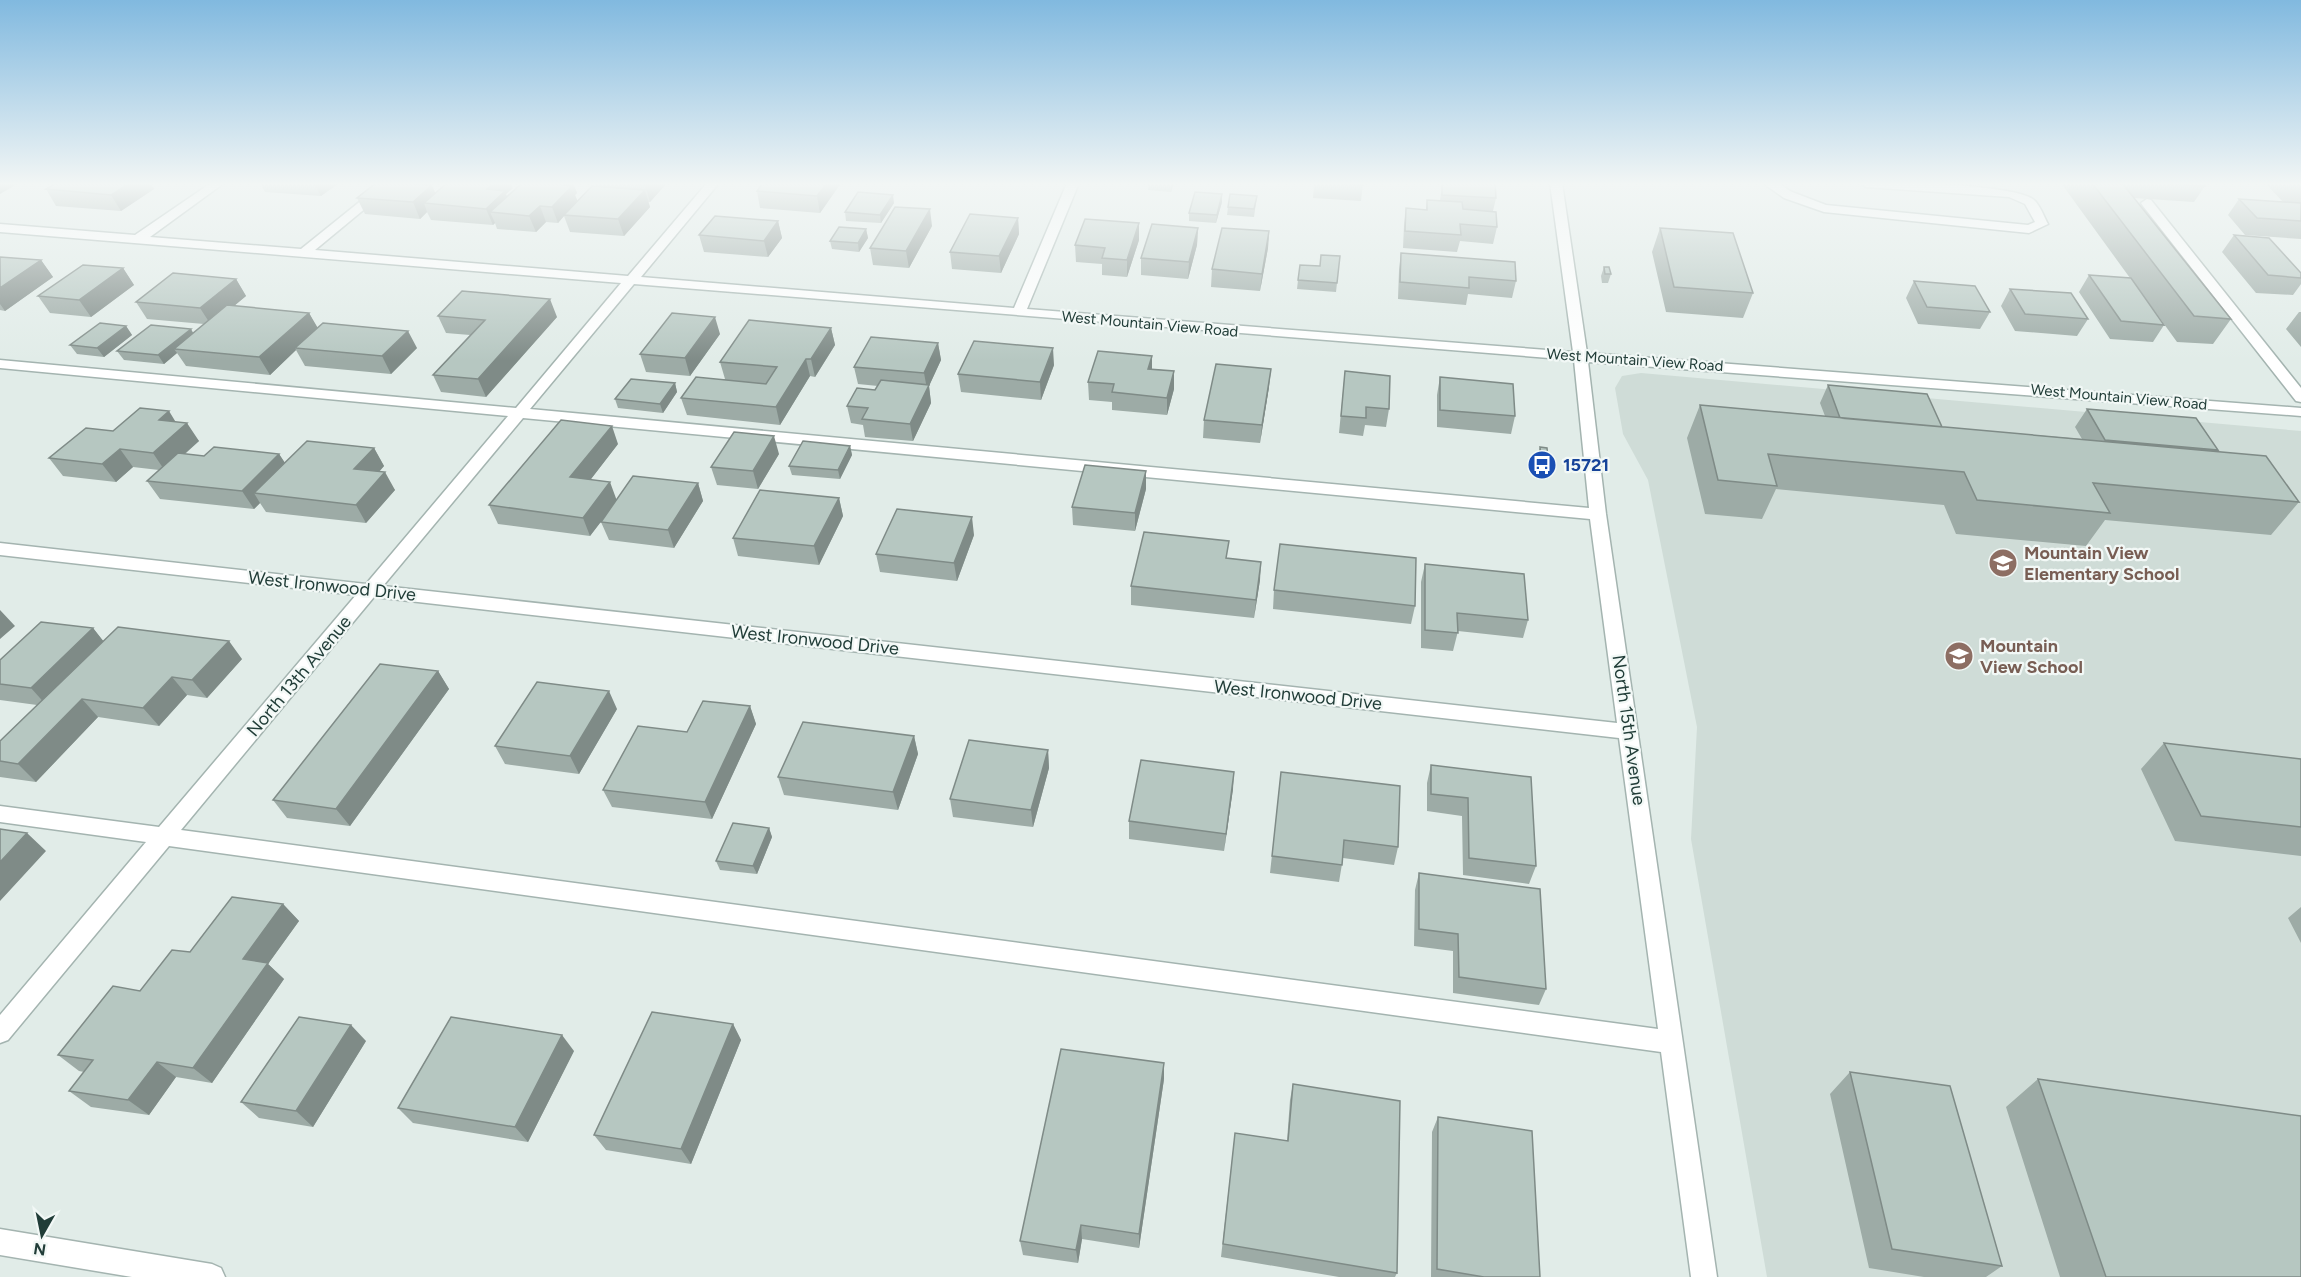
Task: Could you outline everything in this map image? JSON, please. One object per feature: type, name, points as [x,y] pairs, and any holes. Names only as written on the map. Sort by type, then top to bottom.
[{"type":"street","name":"West Mountain View Road","points":[[168,243],[1019,313],[2301,412]]},
{"type":"street","points":[[303,254],[317,243]]},
{"type":"street","name":"North 13th Avenue","points":[[0,1032],[663,243]]},
{"type":"street","points":[[1019,313],[1048,243]]},
{"type":"street","name":"North 15th Avenue","points":[[1564,243],[1598,514],[1704,1277]]},
{"type":"street","points":[[2178,243],[2301,398]]},
{"type":"street","points":[[0,364],[1598,514]]},
{"type":"street","name":"West Ironwood Drive","points":[[0,549],[1629,732]]},
{"type":"street","points":[[0,814],[1672,1042]]},
{"type":"street","points":[[0,1242],[212,1277]]},
{"type":"shaded area","points":[[1641,373],[2301,431],[2301,1277],[1767,1277],[1691,839],[1697,727],[1648,480],[1623,434],[1615,388],[1622,376]]},
{"type":"building","points":[[873,243],[911,243],[906,251],[870,248]]},
{"type":"building","points":[[955,243],[1006,243],[999,256],[950,252]]},
{"type":"building","points":[[1076,243],[1133,243],[1127,260],[1102,258],[1105,248],[1075,245]]},
{"type":"building","points":[[1146,243],[1194,243],[1189,262],[1141,258]]},
{"type":"building","points":[[1218,243],[1267,243],[1262,274],[1212,269]]},
{"type":"building","points":[[1663,243],[1736,243],[1753,293],[1674,287]]},
{"type":"building","points":[[2138,243],[2170,243],[2231,319],[2194,316]]},
{"type":"building","points":[[2240,243],[2273,243],[2301,273],[2301,278],[2268,275]]},
{"type":"building","points":[[1401,253],[1515,262],[1516,281],[1469,277],[1469,288],[1400,282]]},
{"type":"building","points":[[1321,255],[1340,256],[1337,283],[1298,280],[1300,265],[1320,266]]},
{"type":"building","points":[[0,257],[41,260],[0,288]]},
{"type":"building","points":[[83,265],[123,268],[79,300],[38,296]]},
{"type":"building","points":[[1604,267],[1609,267],[1611,274],[1605,274]]},
{"type":"building","points":[[173,273],[236,279],[200,308],[136,302]]},
{"type":"building","points":[[2089,275],[2131,278],[2164,325],[2121,321]]},
{"type":"building","points":[[1914,281],[1975,286],[1990,312],[1927,307]]},
{"type":"building","points":[[2010,289],[2071,293],[2088,319],[2025,314]]},
{"type":"building","points":[[462,291],[550,299],[478,379],[433,375],[485,320],[438,316]]},
{"type":"building","points":[[227,305],[309,313],[259,357],[174,349]]},
{"type":"building","points":[[672,313],[715,317],[685,358],[640,354]]},
{"type":"building","points":[[749,320],[831,328],[811,359],[806,359],[776,407],[681,398],[696,377],[766,384],[777,367],[720,362]]},
{"type":"building","points":[[100,323],[126,326],[97,348],[70,345]]},
{"type":"building","points":[[323,323],[408,331],[382,356],[295,348]]},
{"type":"building","points":[[151,325],[191,329],[158,355],[117,351]]},
{"type":"building","points":[[871,337],[938,343],[924,373],[854,367]]},
{"type":"building","points":[[974,341],[1053,348],[1040,382],[958,374]]},
{"type":"building","points":[[1098,351],[1152,356],[1148,369],[1174,371],[1167,398],[1112,392],[1114,384],[1088,382]]},
{"type":"building","points":[[1216,364],[1271,369],[1262,425],[1204,420]]},
{"type":"building","points":[[1345,371],[1390,376],[1389,409],[1366,407],[1366,418],[1341,416]]},
{"type":"building","points":[[1440,377],[1513,384],[1515,416],[1440,410]]},
{"type":"building","points":[[631,379],[675,383],[660,404],[615,399]]},
{"type":"building","points":[[881,380],[929,385],[910,424],[862,419],[868,408],[847,406],[857,388],[875,390]]},
{"type":"building","points":[[1828,385],[1927,394],[1942,427],[1840,418]]},
{"type":"building","points":[[1700,405],[2266,456],[2299,502],[2093,483],[2110,513],[1977,500],[1964,472],[1768,454],[1777,486],[1718,480]]},
{"type":"building","points":[[140,408],[169,411],[159,420],[187,423],[153,453],[120,449],[102,464],[49,458],[86,428],[113,431]]},
{"type":"building","points":[[2087,409],[2196,418],[2218,450],[2105,440]]},
{"type":"building","points":[[561,420],[612,426],[570,477],[610,482],[583,518],[489,505]]},
{"type":"building","points":[[734,432],[774,436],[753,471],[711,467]]},
{"type":"building","points":[[307,441],[374,448],[354,469],[385,472],[356,505],[254,493]]},
{"type":"building","points":[[803,441],[850,446],[838,470],[789,466]]},
{"type":"building","points":[[214,447],[279,454],[242,491],[147,481],[178,453],[204,456]]},
{"type":"building","points":[[1540,447],[1547,448],[1548,458],[1541,457]]},
{"type":"building","points":[[1085,465],[1146,471],[1135,513],[1072,507]]},
{"type":"building","points":[[633,476],[698,483],[668,530],[601,522]]},
{"type":"building","points":[[760,490],[839,498],[814,546],[733,538]]},
{"type":"building","points":[[897,509],[972,517],[954,563],[876,554]]},
{"type":"building","points":[[1144,532],[1229,541],[1226,558],[1261,562],[1256,600],[1131,586]]},
{"type":"building","points":[[1280,544],[1416,558],[1415,606],[1274,590]]},
{"type":"building","points":[[1425,564],[1524,574],[1528,620],[1457,613],[1458,633],[1425,630]]},
{"type":"building","points":[[41,622],[93,628],[31,688],[0,684],[0,660]]},
{"type":"building","points":[[118,627],[229,641],[192,680],[172,677],[143,708],[82,699],[18,764],[0,761],[0,741]]},
{"type":"building","points":[[380,664],[438,671],[336,809],[273,800]]},
{"type":"building","points":[[537,682],[609,691],[570,756],[495,746]]},
{"type":"building","points":[[703,701],[750,706],[705,802],[603,790],[638,726],[687,732]]},
{"type":"building","points":[[803,722],[914,736],[893,792],[778,777]]},
{"type":"building","points":[[969,740],[1048,750],[1031,810],[950,799]]},
{"type":"building","points":[[2164,743],[2301,759],[2301,827],[2201,816]]},
{"type":"building","points":[[1141,760],[1234,772],[1226,834],[1129,821]]},
{"type":"building","points":[[1431,765],[1531,777],[1536,866],[1469,858],[1468,798],[1431,794]]},
{"type":"building","points":[[1281,772],[1400,786],[1398,847],[1344,840],[1342,865],[1272,856]]},
{"type":"building","points":[[733,823],[769,828],[753,866],[716,861]]},
{"type":"building","points":[[0,829],[27,833],[0,862]]},
{"type":"building","points":[[1419,873],[1540,889],[1546,989],[1459,977],[1458,934],[1419,929]]},
{"type":"building","points":[[232,897],[283,904],[243,959],[268,963],[193,1068],[157,1062],[128,1100],[69,1091],[93,1060],[58,1055],[113,986],[140,991],[172,950],[190,952]]},
{"type":"building","points":[[652,1012],[733,1024],[681,1149],[594,1135]]},
{"type":"building","points":[[299,1017],[351,1025],[296,1111],[241,1102]]},
{"type":"building","points":[[451,1017],[562,1035],[515,1127],[398,1108]]},
{"type":"building","points":[[1061,1049],[1164,1063],[1139,1234],[1081,1225],[1076,1250],[1020,1241]]},
{"type":"building","points":[[1850,1072],[1950,1086],[2002,1266],[1892,1249]]},
{"type":"building","points":[[2038,1079],[2301,1116],[2301,1277],[2106,1277]]},
{"type":"building","points":[[1293,1084],[1400,1101],[1397,1273],[1223,1244],[1235,1133],[1288,1141]]},
{"type":"building","points":[[1438,1117],[1532,1131],[1540,1277],[1484,1277],[1437,1269]]},
{"type":"place","name":"15721","points":[[1542,465]]},
{"type":"place","name":"Mountain View Elementary School","points":[[2003,563]]},
{"type":"place","name":"Mountain View School","points":[[1959,656]]}]
